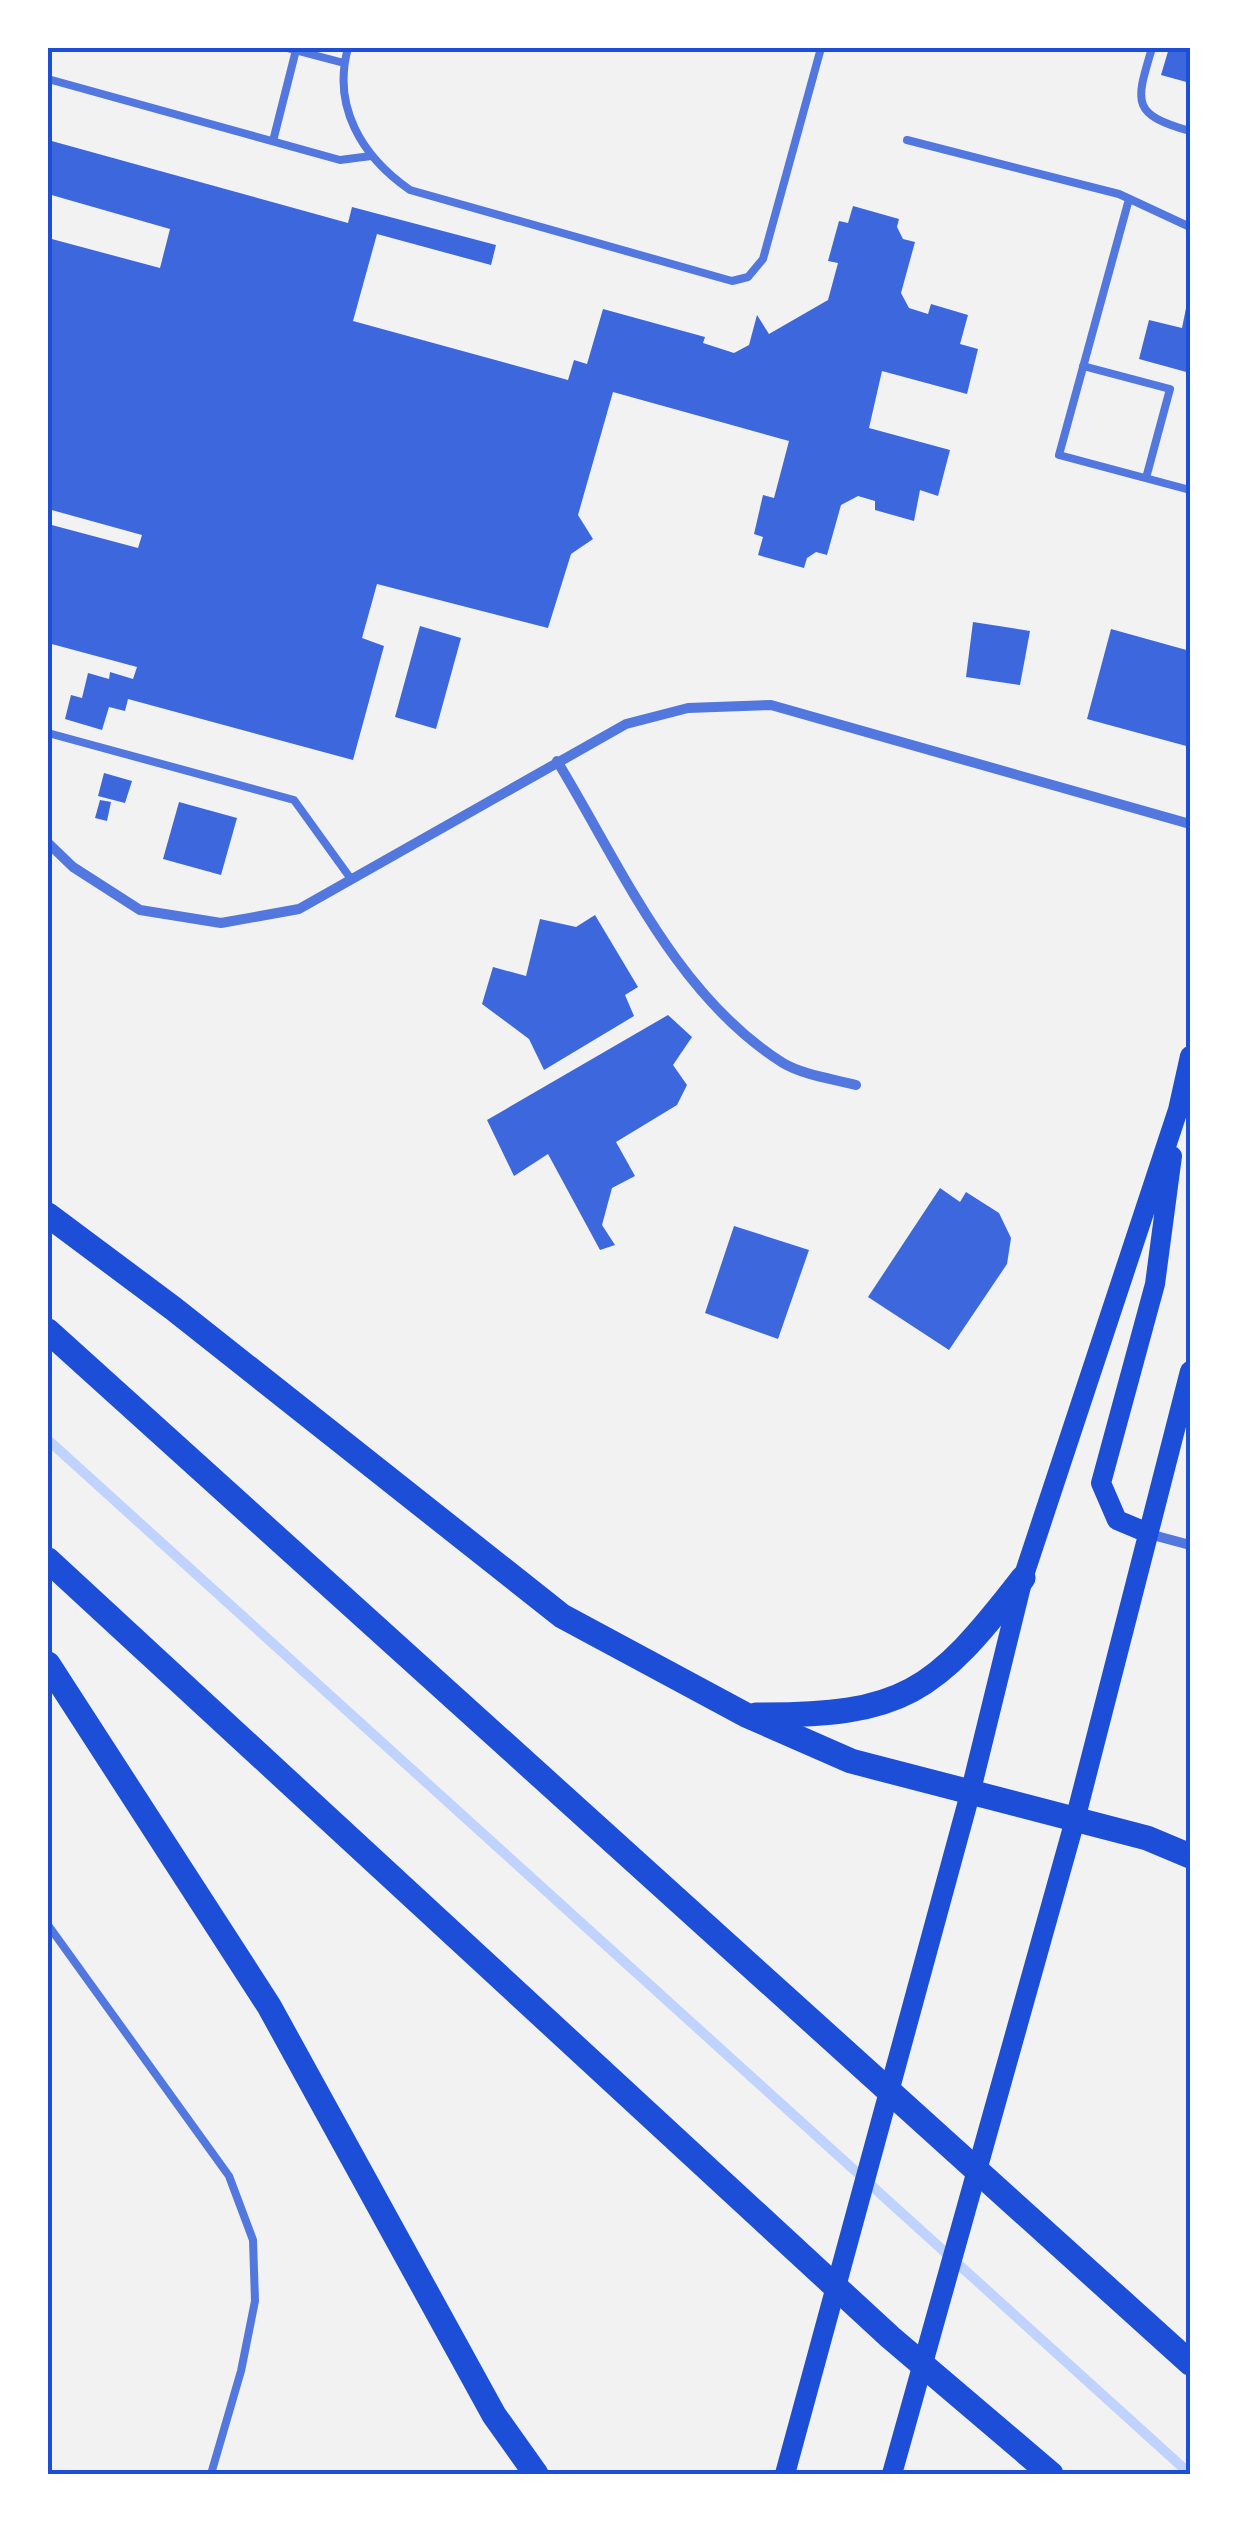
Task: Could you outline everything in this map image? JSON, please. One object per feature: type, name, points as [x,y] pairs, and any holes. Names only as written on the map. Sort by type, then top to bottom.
[{"type":"highway","points":[[48,1215],[174,1309],[562,1616],[746,1715],[851,1761],[1147,1838],[1190,1856]]},
{"type":"highway","points":[[48,1331],[1190,2363]]},
{"type":"highway","points":[[48,1560],[890,2337],[1051,2474]]},
{"type":"highway","points":[[746,1715],[824,1716],[890,1702],[940,1675],[1023,1578]]},
{"type":"highway","points":[[48,1664],[269,2006],[494,2415],[536,2474]]},
{"type":"main road","points":[[785,2474],[970,1794],[1023,1578],[1187,1084],[1190,1056]]},
{"type":"main road","points":[[1148,1533],[1117,1520],[1101,1483],[1155,1284],[1178,1110]]},
{"type":"main road","points":[[892,2474],[999,2080],[1075,1820],[1148,1533],[1185,1414],[1190,1371]]},
{"type":"street","points":[[48,843],[73,867],[140,910],[221,923],[299,909],[626,724],[674,711],[771,705],[1190,824]]},
{"type":"street","points":[[558,761],[676,963],[742,1030],[786,1066],[856,1085]]},
{"type":"street","points":[[1148,1533],[1190,1545]]},
{"type":"lane","points":[[348,48],[344,104],[371,156],[389,176],[430,198],[740,280],[763,259],[821,48]]},
{"type":"lane","points":[[1152,48],[1138,96],[1144,112],[1190,131]]},
{"type":"lane","points":[[273,141],[292,49],[344,63]]},
{"type":"lane","points":[[48,79],[340,160],[371,156]]},
{"type":"lane","points":[[907,140],[1129,199],[1190,227]]},
{"type":"lane","points":[[1129,199],[1059,455],[1190,490]]},
{"type":"lane","points":[[1083,366],[1170,389],[1146,478]]},
{"type":"lane","points":[[48,734],[294,800],[351,879]]},
{"type":"lane","points":[[48,1925],[229,2176],[253,2240],[255,2301],[242,2371],[211,2474]]},
{"type":"building","points":[[1169,48],[1190,48],[1190,83],[1161,75]]},
{"type":"building","points":[[48,140],[348,223],[352,207],[496,245],[491,265],[377,234],[353,321],[568,380],[574,360],[587,364],[603,309],[705,337],[703,343],[734,353],[749,345],[757,315],[769,334],[828,300],[838,263],[828,261],[839,221],[848,223],[853,206],[899,219],[897,227],[903,239],[915,242],[901,293],[909,308],[928,314],[931,304],[968,315],[960,344],[978,349],[967,394],[882,371],[869,428],[950,450],[938,496],[920,490],[914,521],[875,510],[875,501],[858,496],[841,505],[827,555],[816,552],[807,558],[804,568],[758,555],[763,537],[754,534],[763,495],[774,498],[789,441],[613,392],[578,515],[593,539],[571,554],[548,628],[377,584],[362,638],[384,646],[353,760],[128,699],[125,711],[109,707],[102,730],[65,719],[71,695],[82,698],[88,673],[109,679],[110,672],[133,679],[137,667],[48,643],[48,524],[138,548],[142,535],[48,509],[48,238],[160,268],[170,229],[48,194]]},
{"type":"building","points":[[1189,293],[1190,373],[1139,359],[1149,320],[1182,328]]},
{"type":"building","points":[[973,622],[1030,631],[1020,685],[966,677]]},
{"type":"building","points":[[420,626],[461,638],[436,729],[395,717]]},
{"type":"building","points":[[1111,629],[1190,651],[1190,747],[1087,719]]},
{"type":"building","points":[[104,773],[132,781],[125,803],[98,796]]},
{"type":"building","points":[[100,800],[111,802],[107,821],[95,818]]},
{"type":"building","points":[[179,802],[237,818],[221,875],[163,859]]},
{"type":"building","points":[[595,915],[638,987],[625,995],[634,1016],[544,1070],[529,1039],[482,1004],[493,967],[526,976],[540,919],[576,927]]},
{"type":"building","points":[[668,1015],[692,1037],[673,1065],[687,1085],[677,1105],[616,1142],[635,1176],[612,1188],[602,1225],[615,1245],[600,1250],[548,1154],[514,1176],[487,1120]]},
{"type":"building","points":[[940,1188],[960,1202],[966,1192],[999,1213],[1011,1238],[1007,1264],[949,1350],[868,1297]]},
{"type":"building","points":[[734,1226],[809,1250],[778,1339],[705,1313]]},
{"type":"waterway","points":[[48,1440],[1190,2474]]}]
